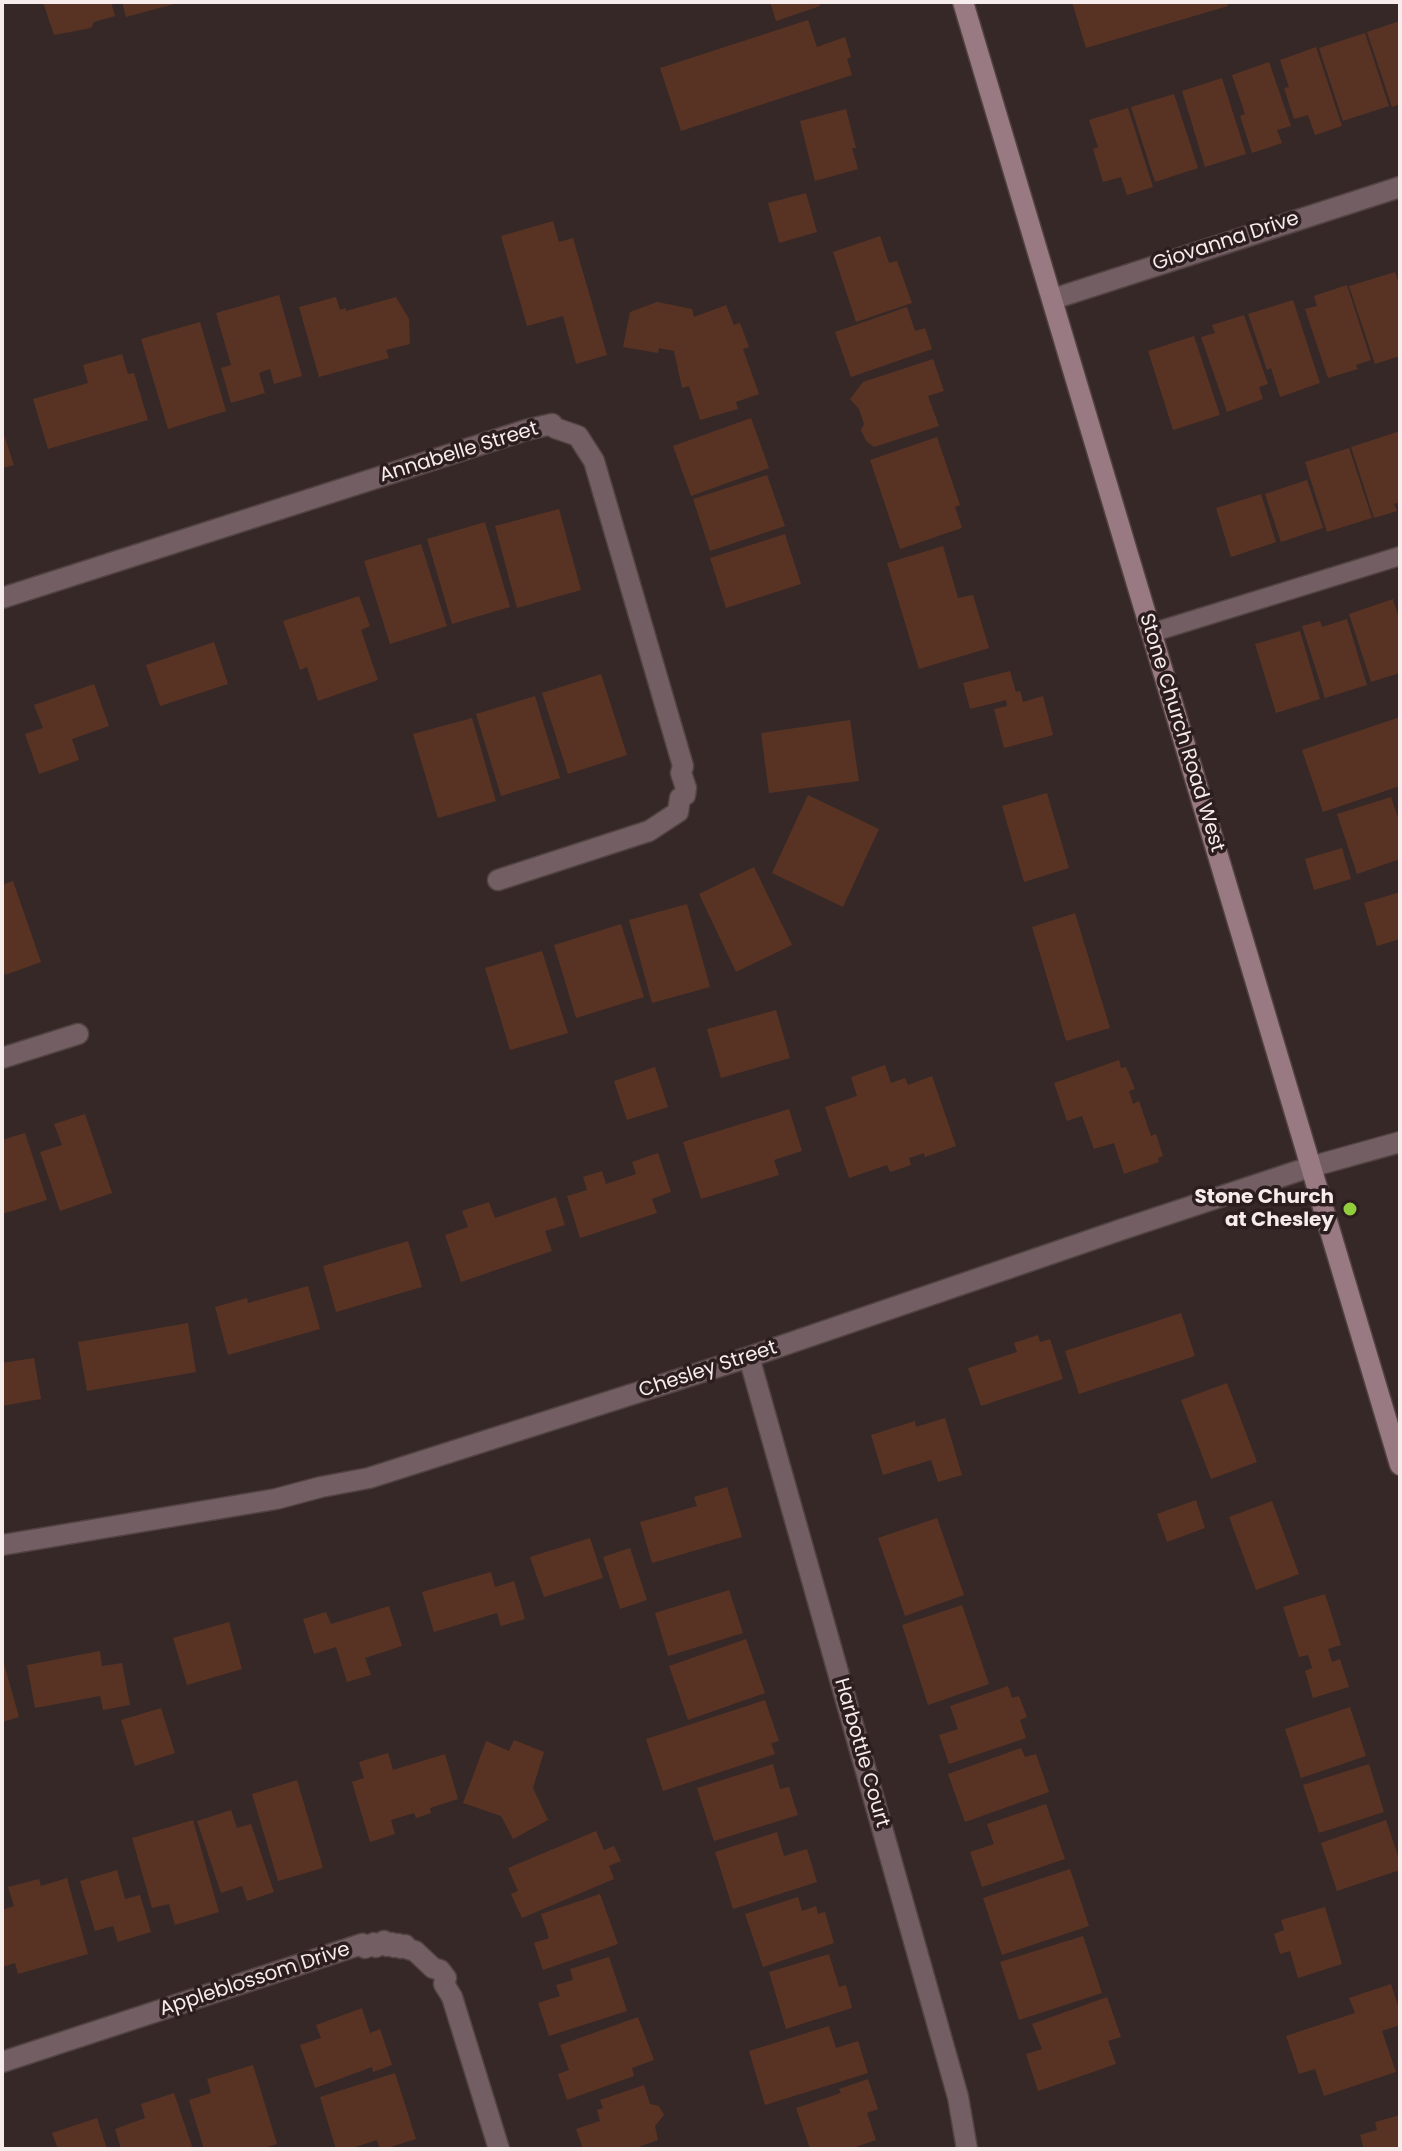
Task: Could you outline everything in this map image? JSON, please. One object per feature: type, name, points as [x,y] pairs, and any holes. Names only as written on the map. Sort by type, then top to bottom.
[{"type":"main road","name":"Stone Church Road West","points":[[963,2],[1400,1465]]},
{"type":"street","name":"Giovanna Drive","points":[[1053,299],[1400,187]]},
{"type":"street","name":"Annabelle Street","points":[[2,598],[541,425],[552,424],[578,436],[594,461],[683,766],[681,773],[685,795],[680,798],[678,812],[649,831],[498,880]]},
{"type":"street","points":[[2,1058],[78,1034]]},
{"type":"street","name":"Chesley Street","points":[[2,1545],[228,1508],[369,1478],[749,1357],[1310,1167],[1400,1142]]},
{"type":"street","name":"Harbottle Court","points":[[749,1357],[958,2097],[967,2149]]},
{"type":"street","name":"Appleblossom Drive","points":[[2,2062],[362,1944],[365,1948],[374,1943],[376,1947],[384,1941],[387,1946],[392,1943],[394,1947],[398,1944],[401,1948],[405,1945],[433,1968],[440,1970],[446,1978],[444,1984],[452,1997],[499,2149]]},
{"type":"lane","points":[[1151,633],[1400,556]]},
{"type":"building","points":[[43,2],[111,2],[115,16],[94,22],[91,28],[54,35]]},
{"type":"building","points":[[122,2],[178,2],[178,3],[126,17]]},
{"type":"building","points":[[770,2],[819,2],[820,6],[776,21]]},
{"type":"building","points":[[1072,2],[1227,2],[1228,6],[1086,48]]},
{"type":"building","points":[[808,20],[817,47],[845,37],[852,75],[681,131],[660,68]]},
{"type":"building","points":[[1400,21],[1400,104],[1392,107],[1367,32]]},
{"type":"building","points":[[1365,33],[1389,106],[1343,121],[1319,48]]},
{"type":"building","points":[[1316,47],[1342,126],[1315,135],[1308,115],[1294,119],[1284,88],[1289,87],[1280,60]]},
{"type":"building","points":[[1269,62],[1291,126],[1277,130],[1282,143],[1252,153],[1240,116],[1245,114],[1232,75]]},
{"type":"building","points":[[1222,78],[1246,154],[1205,167],[1182,91]]},
{"type":"building","points":[[1174,94],[1198,168],[1155,182],[1131,107]]},
{"type":"building","points":[[1128,108],[1153,187],[1127,195],[1121,177],[1103,182],[1093,149],[1098,147],[1089,120]]},
{"type":"building","points":[[846,109],[858,169],[815,181],[800,121]]},
{"type":"building","points":[[806,193],[817,232],[779,243],[768,203]]},
{"type":"building","points":[[553,221],[559,242],[573,238],[607,355],[576,364],[563,316],[527,326],[501,236]]},
{"type":"building","points":[[880,236],[889,263],[897,261],[912,303],[856,322],[833,252]]},
{"type":"building","points":[[1395,272],[1400,286],[1400,356],[1375,364],[1349,286]]},
{"type":"building","points":[[1347,285],[1371,360],[1356,365],[1358,369],[1328,378],[1305,309],[1317,306],[1314,296]]},
{"type":"building","points":[[279,295],[302,376],[274,384],[270,369],[259,373],[265,393],[231,403],[221,368],[231,365],[216,313]]},
{"type":"building","points":[[336,297],[340,310],[346,308],[346,311],[396,297],[409,319],[410,344],[386,350],[389,358],[319,377],[299,307]]},
{"type":"building","points":[[1293,300],[1320,383],[1280,397],[1271,368],[1267,370],[1248,314]]},
{"type":"building","points":[[657,302],[692,309],[694,317],[726,305],[734,325],[740,323],[749,347],[743,349],[759,394],[736,402],[738,409],[700,420],[689,386],[682,388],[674,351],[659,348],[658,353],[623,347],[630,312]]},
{"type":"building","points":[[907,307],[915,331],[925,328],[932,349],[851,377],[835,332]]},
{"type":"building","points":[[1244,315],[1268,384],[1259,387],[1263,399],[1227,412],[1201,337],[1215,333],[1212,325]]},
{"type":"building","points":[[200,322],[226,411],[168,429],[141,339]]},
{"type":"building","points":[[1194,336],[1220,415],[1173,430],[1148,351]]},
{"type":"building","points":[[122,354],[128,374],[134,373],[148,420],[48,449],[33,399],[88,383],[83,365]]},
{"type":"building","points":[[933,359],[944,391],[928,396],[939,426],[874,447],[866,441],[861,430],[864,424],[859,409],[850,399],[863,382]]},
{"type":"building","points":[[751,418],[769,468],[691,496],[673,446]]},
{"type":"building","points":[[2,429],[14,465],[2,468]]},
{"type":"building","points":[[1400,431],[1400,502],[1394,504],[1397,511],[1374,518],[1351,447]]},
{"type":"building","points":[[937,437],[960,505],[955,507],[962,528],[900,549],[870,460]]},
{"type":"building","points":[[1349,448],[1372,518],[1327,532],[1305,462]]},
{"type":"building","points":[[767,475],[785,526],[710,551],[693,499]]},
{"type":"building","points":[[1307,480],[1323,528],[1281,542],[1265,494]]},
{"type":"building","points":[[1261,494],[1276,542],[1231,557],[1216,508]]},
{"type":"building","points":[[559,509],[581,590],[517,608],[495,526]]},
{"type":"building","points":[[485,522],[510,607],[452,624],[427,539]]},
{"type":"building","points":[[785,534],[801,584],[726,608],[710,558]]},
{"type":"building","points":[[421,544],[447,626],[390,644],[364,561]]},
{"type":"building","points":[[943,546],[958,598],[973,595],[989,648],[919,669],[887,563]]},
{"type":"building","points":[[359,596],[370,626],[361,630],[378,680],[318,701],[307,667],[300,670],[283,621]]},
{"type":"building","points":[[1393,599],[1400,622],[1400,673],[1371,682],[1349,614]]},
{"type":"building","points":[[1347,619],[1367,685],[1325,698],[1302,626],[1320,621],[1322,627]]},
{"type":"building","points":[[1300,631],[1320,699],[1276,713],[1255,644]]},
{"type":"building","points":[[214,642],[228,684],[160,706],[146,665]]},
{"type":"building","points":[[1010,671],[1016,692],[1020,691],[1023,702],[1043,696],[1053,735],[1004,748],[994,709],[1007,706],[1006,700],[970,709],[963,683]]},
{"type":"building","points":[[601,674],[627,755],[568,774],[542,693]]},
{"type":"building","points":[[94,684],[109,726],[72,739],[79,760],[39,774],[25,734],[43,728],[34,705]]},
{"type":"building","points":[[535,696],[560,778],[501,796],[476,714]]},
{"type":"building","points":[[1400,717],[1400,786],[1323,812],[1302,750]]},
{"type":"building","points":[[472,718],[496,801],[438,818],[413,734]]},
{"type":"building","points":[[850,720],[859,781],[769,793],[761,733]]},
{"type":"building","points":[[1047,793],[1069,868],[1024,882],[1002,806]]},
{"type":"building","points":[[808,795],[879,829],[843,907],[772,873]]},
{"type":"building","points":[[1391,797],[1400,824],[1400,859],[1357,874],[1337,814]]},
{"type":"building","points":[[1342,848],[1351,879],[1314,890],[1305,859]]},
{"type":"building","points":[[754,867],[792,945],[736,972],[699,894]]},
{"type":"building","points":[[13,881],[41,962],[5,975],[2,965],[2,885]]},
{"type":"building","points":[[1400,892],[1400,939],[1377,946],[1364,903]]},
{"type":"building","points":[[687,904],[710,987],[652,1003],[629,920]]},
{"type":"building","points":[[1075,913],[1110,1028],[1066,1041],[1032,927]]},
{"type":"building","points":[[621,924],[644,997],[576,1018],[554,945]]},
{"type":"building","points":[[542,951],[568,1033],[510,1050],[485,968]]},
{"type":"building","points":[[776,1010],[790,1058],[721,1078],[707,1029]]},
{"type":"building","points":[[1119,1060],[1121,1068],[1126,1067],[1135,1089],[1129,1091],[1133,1104],[1139,1101],[1151,1136],[1156,1134],[1163,1156],[1158,1158],[1159,1162],[1124,1174],[1114,1143],[1094,1149],[1082,1116],[1067,1121],[1054,1083]]},
{"type":"building","points":[[885,1065],[891,1083],[905,1078],[908,1085],[932,1076],[956,1146],[925,1157],[924,1153],[909,1158],[911,1165],[890,1172],[887,1165],[849,1178],[825,1107],[857,1096],[851,1077]]},
{"type":"building","points":[[655,1067],[668,1107],[627,1120],[614,1081]]},
{"type":"building","points":[[789,1109],[802,1151],[774,1160],[779,1175],[701,1199],[683,1142]]},
{"type":"building","points":[[85,1114],[112,1193],[60,1211],[40,1152],[62,1145],[54,1124]]},
{"type":"building","points":[[25,1133],[47,1200],[2,1214],[2,1140]]},
{"type":"building","points":[[658,1153],[671,1192],[652,1199],[657,1213],[580,1238],[567,1196],[587,1190],[583,1177],[602,1171],[606,1184],[636,1174],[632,1162]]},
{"type":"building","points":[[556,1197],[565,1225],[545,1231],[552,1251],[461,1282],[445,1235],[468,1227],[462,1211],[489,1202],[495,1218]]},
{"type":"building","points":[[408,1241],[422,1287],[336,1312],[323,1266]]},
{"type":"building","points":[[308,1286],[320,1329],[228,1355],[215,1307],[247,1298],[248,1303]]},
{"type":"building","points":[[1181,1313],[1195,1356],[1079,1394],[1065,1351]]},
{"type":"building","points":[[188,1323],[196,1372],[87,1391],[78,1342]]},
{"type":"building","points":[[1038,1335],[1040,1342],[1050,1339],[1063,1379],[981,1406],[968,1368],[1017,1352],[1014,1343]]},
{"type":"building","points":[[34,1358],[41,1399],[2,1406],[2,1363]]},
{"type":"building","points":[[1227,1383],[1257,1462],[1211,1479],[1181,1400]]},
{"type":"building","points":[[945,1418],[962,1475],[938,1482],[931,1460],[883,1475],[871,1435],[915,1421],[916,1427]]},
{"type":"building","points":[[727,1487],[742,1537],[652,1563],[640,1522],[697,1506],[694,1497]]},
{"type":"building","points":[[1196,1500],[1205,1528],[1167,1542],[1157,1514]]},
{"type":"building","points":[[1272,1501],[1299,1574],[1256,1590],[1229,1517]]},
{"type":"building","points":[[937,1518],[964,1595],[905,1616],[878,1538]]},
{"type":"building","points":[[590,1538],[603,1578],[544,1597],[530,1557]]},
{"type":"building","points":[[630,1548],[647,1600],[620,1609],[603,1557]]},
{"type":"building","points":[[491,1572],[495,1587],[514,1581],[525,1619],[501,1626],[497,1613],[434,1632],[422,1592]]},
{"type":"building","points":[[729,1590],[743,1633],[668,1656],[655,1613]]},
{"type":"building","points":[[1325,1594],[1341,1645],[1328,1649],[1332,1662],[1340,1659],[1349,1687],[1313,1698],[1305,1671],[1312,1668],[1308,1655],[1299,1657],[1283,1607]]},
{"type":"building","points":[[962,1605],[989,1684],[928,1705],[902,1625]]},
{"type":"building","points":[[389,1606],[402,1646],[365,1658],[371,1675],[347,1682],[336,1647],[314,1654],[303,1619],[326,1612],[331,1624]]},
{"type":"building","points":[[229,1622],[242,1669],[187,1685],[173,1638]]},
{"type":"building","points":[[746,1639],[765,1693],[688,1720],[669,1666]]},
{"type":"building","points":[[100,1651],[102,1666],[122,1663],[130,1705],[103,1710],[100,1696],[35,1708],[27,1665]]},
{"type":"building","points":[[2,1661],[19,1717],[2,1722]]},
{"type":"building","points":[[1008,1686],[1012,1698],[1019,1696],[1027,1717],[1020,1720],[1026,1738],[949,1764],[939,1735],[958,1729],[950,1706]]},
{"type":"building","points":[[765,1700],[779,1741],[771,1743],[775,1754],[663,1791],[646,1739]]},
{"type":"building","points":[[1350,1707],[1366,1756],[1301,1778],[1285,1729]]},
{"type":"building","points":[[161,1708],[175,1753],[135,1766],[121,1720]]},
{"type":"building","points":[[514,1740],[544,1752],[533,1788],[548,1820],[513,1839],[501,1816],[463,1803],[486,1741],[509,1751]]},
{"type":"building","points":[[1021,1748],[1025,1757],[1036,1754],[1049,1792],[965,1822],[948,1774]]},
{"type":"building","points":[[388,1753],[393,1770],[445,1754],[458,1799],[430,1808],[431,1813],[416,1818],[414,1813],[391,1820],[395,1834],[370,1842],[352,1782],[364,1778],[359,1762]]},
{"type":"building","points":[[773,1764],[780,1789],[789,1787],[798,1815],[714,1841],[697,1788]]},
{"type":"building","points":[[1369,1764],[1384,1812],[1319,1833],[1303,1785]]},
{"type":"building","points":[[297,1780],[323,1868],[278,1881],[252,1794]]},
{"type":"building","points":[[1046,1804],[1065,1859],[982,1887],[970,1852],[994,1844],[987,1824]]},
{"type":"building","points":[[231,1810],[237,1828],[251,1824],[274,1892],[247,1901],[242,1886],[221,1893],[197,1821]]},
{"type":"building","points":[[193,1820],[219,1912],[175,1925],[169,1904],[152,1908],[132,1838]]},
{"type":"building","points":[[1386,1820],[1400,1870],[1337,1891],[1321,1843]]},
{"type":"building","points":[[596,1831],[604,1850],[614,1846],[621,1861],[609,1866],[614,1879],[522,1918],[511,1894],[518,1891],[508,1868]]},
{"type":"building","points":[[777,1832],[784,1856],[807,1849],[817,1882],[733,1909],[715,1852]]},
{"type":"building","points":[[1070,1869],[1089,1926],[1002,1955],[983,1898]]},
{"type":"building","points":[[117,1870],[125,1899],[140,1895],[151,1932],[118,1942],[113,1926],[95,1931],[80,1881]]},
{"type":"building","points":[[67,1878],[88,1954],[18,1974],[15,1963],[2,1967],[2,1910],[14,1906],[8,1887],[39,1879],[41,1886]]},
{"type":"building","points":[[600,1894],[618,1944],[543,1970],[534,1943],[549,1938],[541,1914]]},
{"type":"building","points":[[798,1897],[802,1911],[816,1906],[818,1914],[825,1912],[834,1943],[763,1967],[745,1914]]},
{"type":"building","points":[[1325,1907],[1342,1964],[1298,1978],[1290,1951],[1280,1954],[1274,1934],[1284,1930],[1281,1920]]},
{"type":"building","points":[[1083,1936],[1102,1993],[1019,2020],[1000,1962]]},
{"type":"building","points":[[829,1954],[839,1987],[846,1985],[852,2008],[786,2029],[769,1972]]},
{"type":"building","points":[[609,1957],[627,2011],[549,2036],[538,2003],[560,1996],[556,1985],[573,1980],[570,1969]]},
{"type":"building","points":[[1391,1984],[1400,2012],[1400,2025],[1382,2031],[1396,2072],[1324,2096],[1315,2069],[1299,2074],[1286,2036],[1355,2013],[1349,1998]]},
{"type":"building","points":[[1107,1997],[1121,2037],[1108,2041],[1116,2064],[1038,2091],[1026,2054],[1042,2049],[1032,2024]]},
{"type":"building","points":[[362,2008],[370,2033],[380,2029],[392,2065],[373,2072],[372,2067],[315,2088],[300,2045],[321,2038],[316,2025]]},
{"type":"building","points":[[638,2017],[654,2060],[632,2068],[634,2076],[567,2100],[558,2074],[569,2070],[560,2045]]},
{"type":"building","points":[[829,2026],[836,2048],[858,2041],[868,2073],[765,2105],[749,2051]]},
{"type":"building","points":[[253,2065],[277,2144],[260,2149],[204,2149],[189,2100],[211,2093],[207,2079]]},
{"type":"building","points":[[395,2073],[416,2139],[384,2149],[380,2149],[377,2140],[349,2149],[336,2149],[320,2097]]},
{"type":"building","points":[[868,2079],[878,2109],[867,2113],[876,2140],[850,2149],[810,2149],[796,2108],[841,2093],[839,2089]]},
{"type":"building","points":[[644,2085],[650,2104],[659,2106],[664,2115],[655,2126],[658,2140],[633,2149],[583,2149],[576,2129],[600,2121],[597,2110],[603,2108],[600,2100]]},
{"type":"building","points":[[174,2093],[193,2149],[121,2149],[115,2129],[145,2118],[141,2104]]},
{"type":"building","points":[[1400,2115],[1400,2149],[1364,2149],[1360,2135],[1377,2130],[1375,2122]]},
{"type":"building","points":[[97,2118],[107,2149],[58,2149],[52,2133]]},
{"type":"place","name":"Stone Church at Chesley","points":[[1350,1209]]}]
